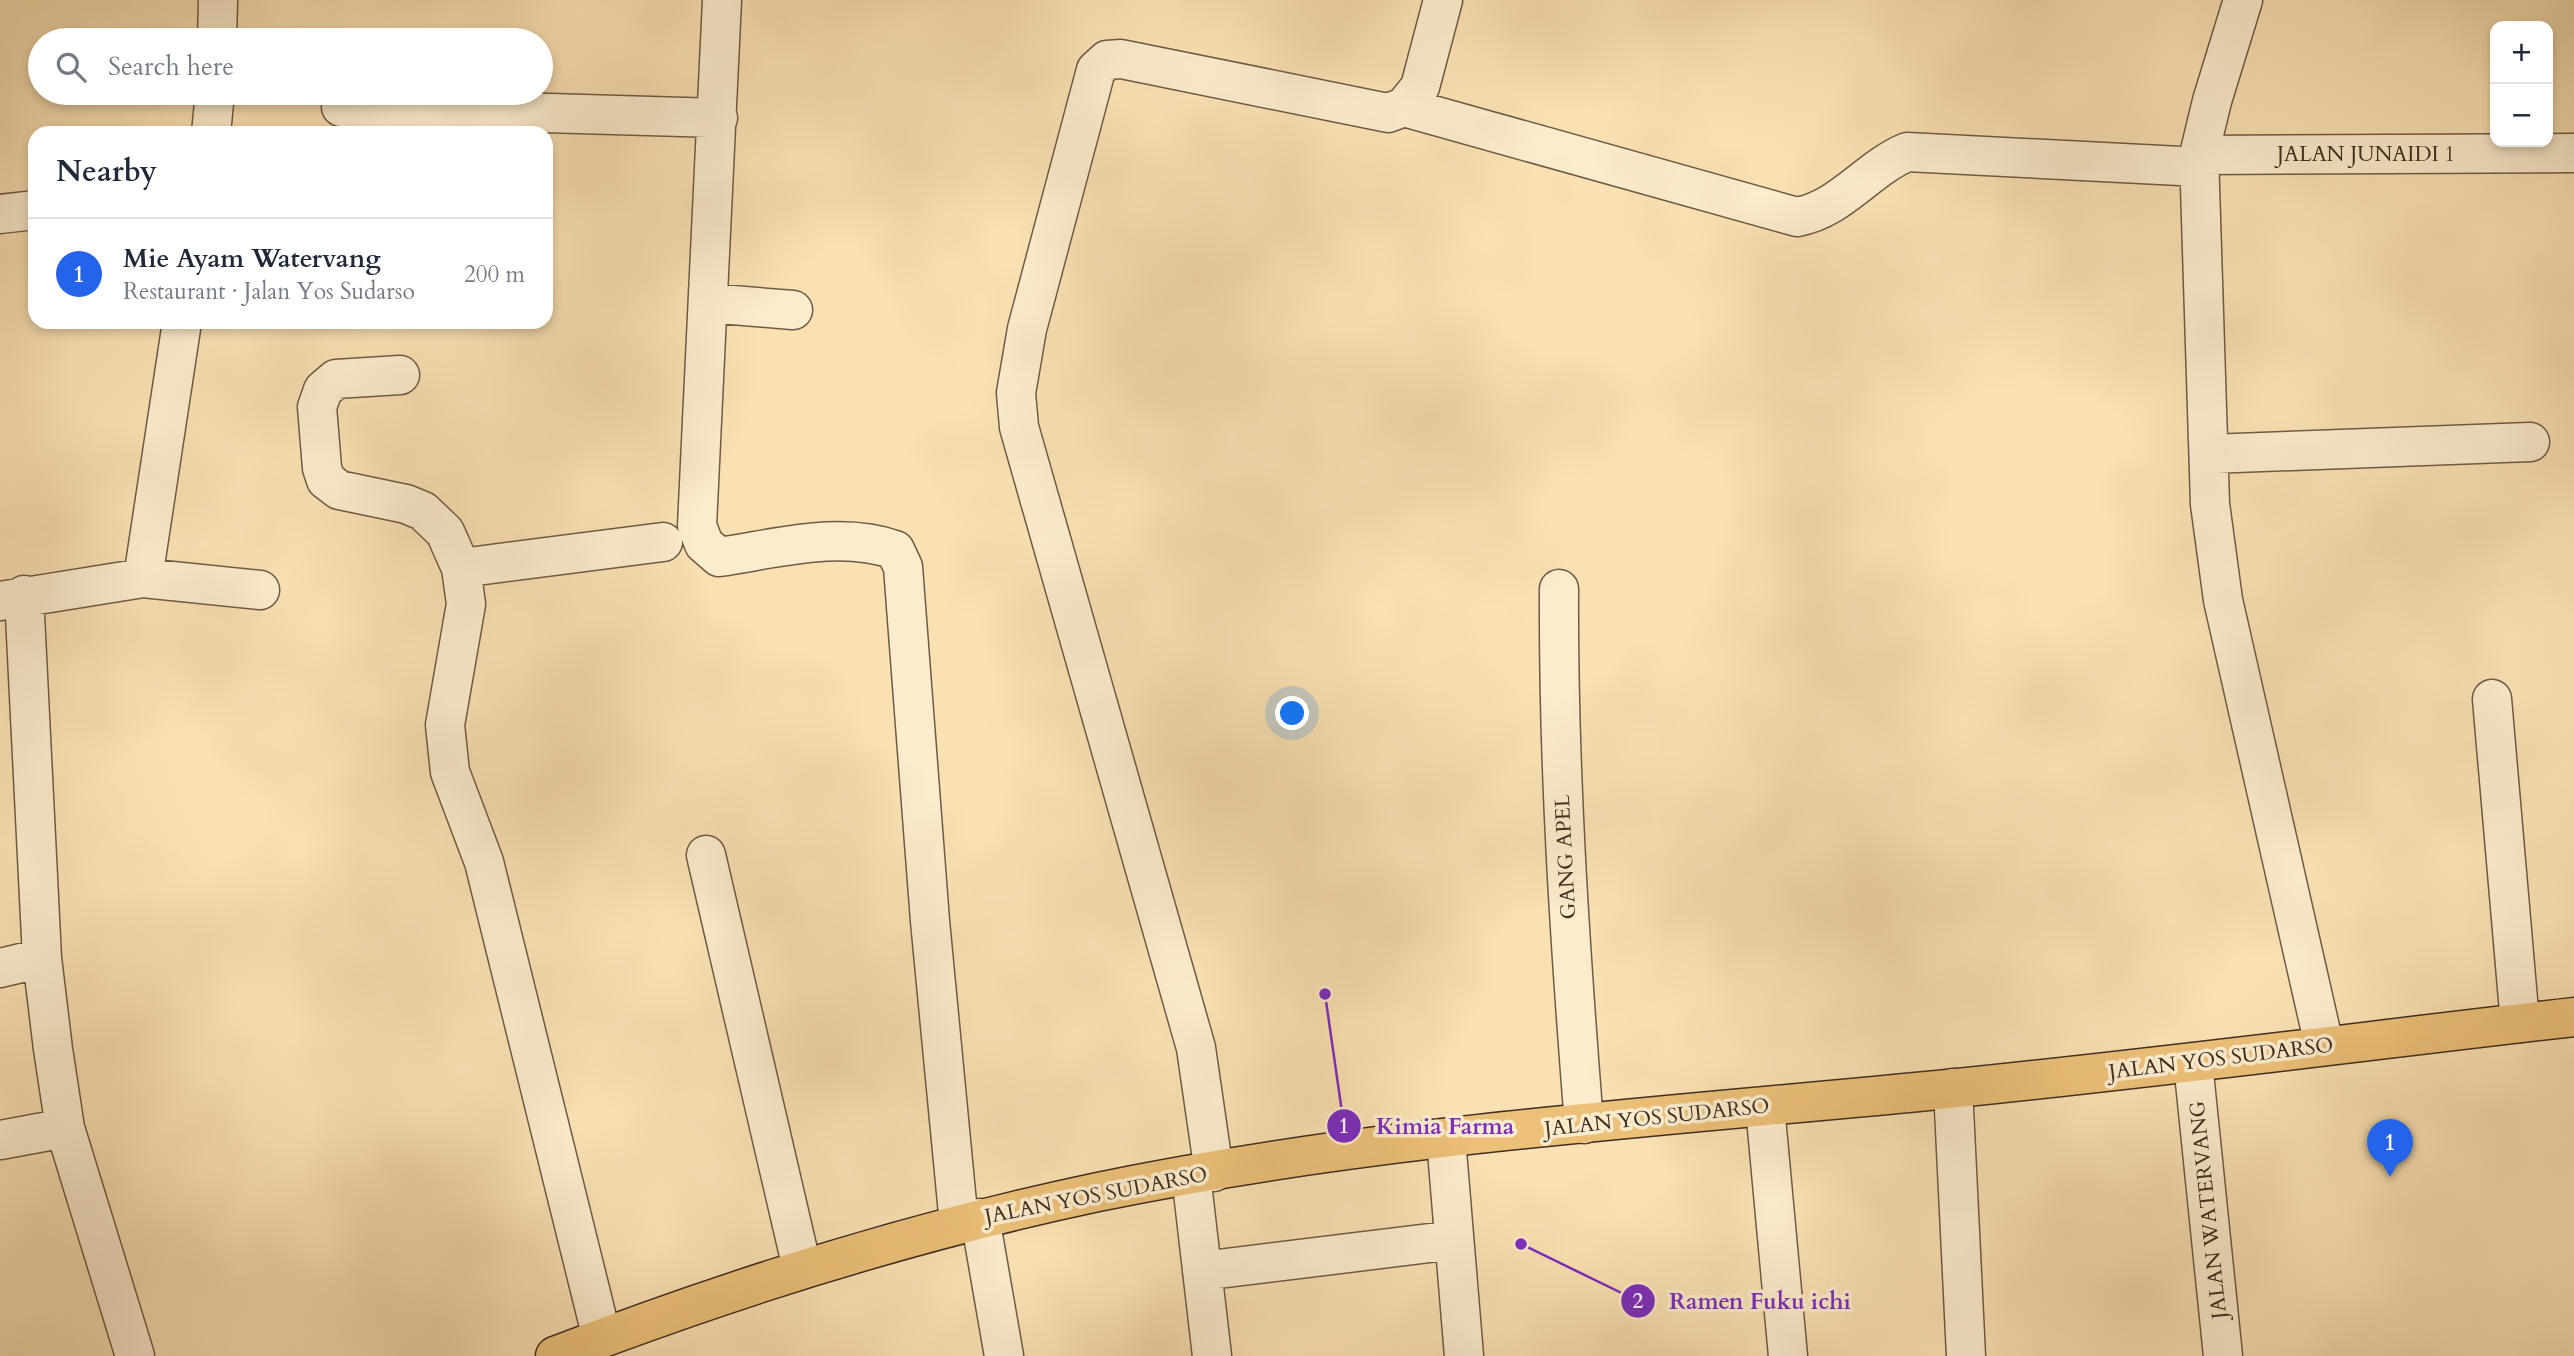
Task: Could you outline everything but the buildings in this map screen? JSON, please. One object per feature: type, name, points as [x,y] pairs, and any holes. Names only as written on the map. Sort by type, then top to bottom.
[{"type":"highway","name":"JALAN YOS SUDARSO","points":[[555,1356],[802,1268],[969,1221],[1203,1173],[1446,1139],[2193,1063],[2324,1045],[2574,1017]]},
{"type":"street","points":[[217,28],[218,0]]},
{"type":"street","points":[[722,0],[697,526],[704,544],[719,557],[824,542],[870,541],[895,550],[903,568],[930,921],[969,1221],[1004,1356]]},
{"type":"street","points":[[1404,107],[1420,86],[1443,0]]},
{"type":"street","points":[[2243,0],[2212,101],[2199,161],[2210,505],[2223,600],[2324,1045]]},
{"type":"street","name":"JALAN JUNAIDI 1","points":[[1203,1173],[1196,1048],[1019,427],[1016,393],[1027,329],[1096,71],[1107,60],[1121,59],[1388,113],[1404,107],[1797,218],[1818,214],[1884,162],[1907,152],[2199,161],[2574,153]]},
{"type":"street","points":[[212,126],[214,105]]},
{"type":"street","points":[[341,107],[718,118]]},
{"type":"street","points":[[0,214],[28,211]]},
{"type":"street","points":[[708,303],[793,310]]},
{"type":"street","points":[[143,578],[181,329]]},
{"type":"street","points":[[400,375],[336,379],[323,390],[317,407],[322,468],[326,480],[339,490],[405,504],[423,511],[445,532],[461,568],[466,604],[445,725],[450,772],[484,862],[602,1338]]},
{"type":"street","points":[[2209,454],[2530,442]]},
{"type":"street","points":[[461,568],[663,541]]},
{"type":"street","points":[[135,1356],[65,1128],[42,958],[12,598],[143,578],[260,590]]},
{"type":"street","name":"GANG APEL","points":[[1559,589],[1563,854],[1584,1124]]},
{"type":"street","points":[[2492,699],[2520,1023]]},
{"type":"street","points":[[706,855],[802,1268]]},
{"type":"street","points":[[0,968],[42,958]]},
{"type":"street","name":"JALAN WATERVANG","points":[[2193,1063],[2223,1356]]},
{"type":"street","points":[[1953,1088],[1966,1356]]},
{"type":"street","points":[[1765,1107],[1787,1356]]},
{"type":"street","points":[[0,1140],[65,1128]]},
{"type":"street","points":[[1446,1139],[1464,1356]]},
{"type":"street","points":[[1203,1173],[1202,1271],[1212,1356]]},
{"type":"street","points":[[1202,1271],[1454,1240]]},
{"type":"place","name":"Kimia Farma","points":[[1325,994]]},
{"type":"place","name":"Mie Ayam Watervang","points":[[2390,1177]]},
{"type":"place","name":"Ramen Fuku ichi","points":[[1521,1244]]}]
